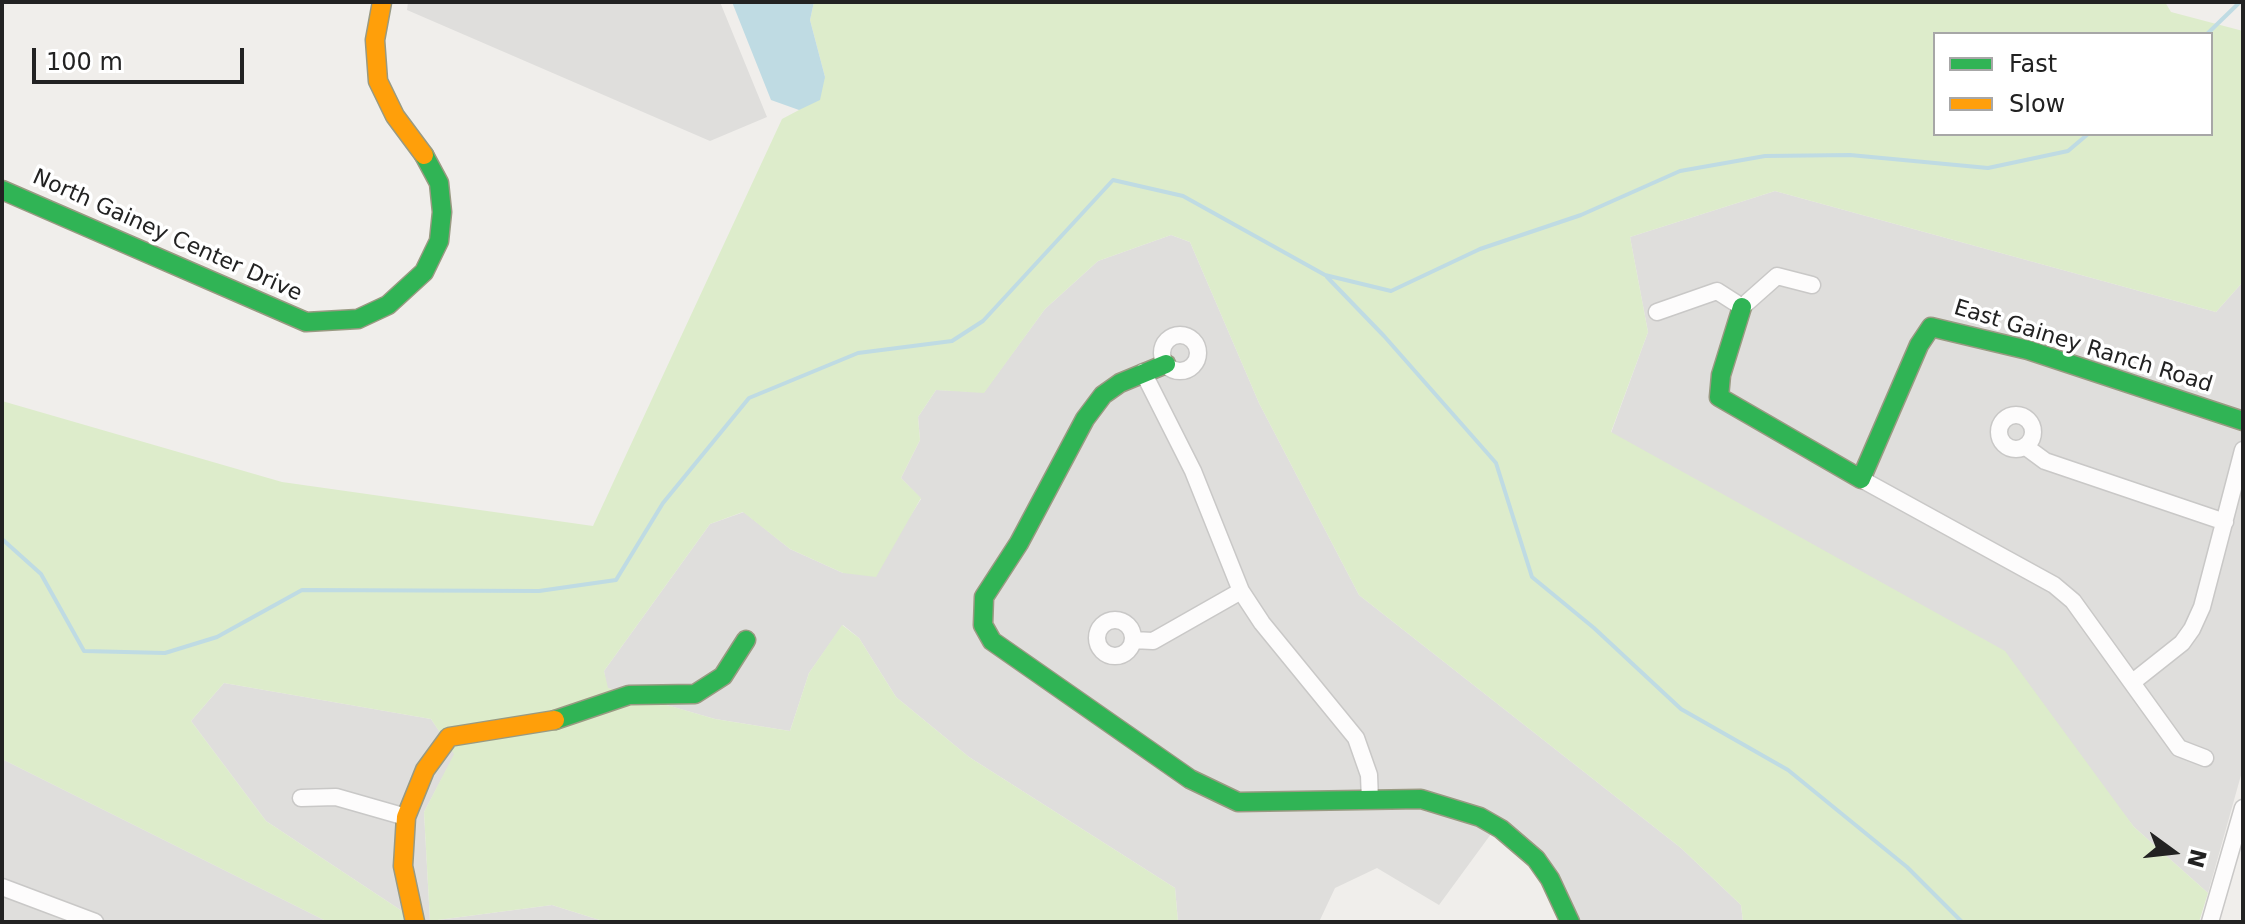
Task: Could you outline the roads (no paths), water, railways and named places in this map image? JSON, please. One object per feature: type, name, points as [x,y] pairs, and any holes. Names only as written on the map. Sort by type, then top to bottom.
[{"type":"street","name":"North Gainey Center Drive","points":[[2,190],[306,322],[358,319],[388,305],[408,291],[432,257],[439,241],[442,212],[439,183],[418,143],[395,116],[378,81],[375,40],[382,2]]},
{"type":"street","points":[[1812,285],[1777,276],[1742,307],[1721,375],[1719,397],[2054,585],[2073,601],[2134,681],[2179,748],[2205,758]]},
{"type":"street","points":[[1657,312],[1717,291],[1742,307]]},
{"type":"street","name":"East Gainey Ranch Road","points":[[1861,479],[1919,345],[1931,327],[2028,350],[2243,421]]},
{"type":"street","points":[[1166,364],[1143,372],[1103,395],[1085,419],[1019,543],[984,597],[983,625],[992,641],[1011,657],[1215,793],[1238,802],[1421,799],[1455,807],[1501,829],[1536,859],[1550,879],[1570,922]]},
{"type":"street","points":[[1143,372],[1193,471],[1241,591],[1262,623],[1356,738],[1369,775],[1370,800]]},
{"type":"street","points":[[2026,447],[2045,461],[2225,522]]},
{"type":"street","points":[[2134,681],[2182,643],[2192,629],[2225,522],[2243,450]]},
{"type":"street","points":[[1133,640],[1153,641],[1241,591]]},
{"type":"street","points":[[415,922],[403,866],[406,817],[425,770],[449,737],[481,729],[542,724],[629,695],[695,694],[723,676],[746,640]]},
{"type":"street","points":[[301,798],[336,797],[406,817]]},
{"type":"street","points":[[2210,922],[2243,808]]},
{"type":"street","points":[[2,887],[95,922]]},
{"type":"water","points":[[732,2],[814,2],[810,20],[825,77],[820,100],[799,110],[771,100]]},
{"type":"waterway","points":[[2209,32],[2240,2]]},
{"type":"waterway","points":[[2,539],[41,574],[84,651],[165,653],[217,637],[302,590],[539,591],[616,580],[663,503],[749,398],[858,353],[952,341],[983,321],[1113,180],[1183,196],[1325,275],[1391,291],[1480,249],[1581,215],[1680,171],[1765,156],[1850,155],[1988,168],[2068,151],[2086,136]]},
{"type":"waterway","points":[[1327,277],[1384,336],[1496,463],[1532,577],[1594,628],[1681,709],[1788,770],[1907,867],[1962,922]]}]
